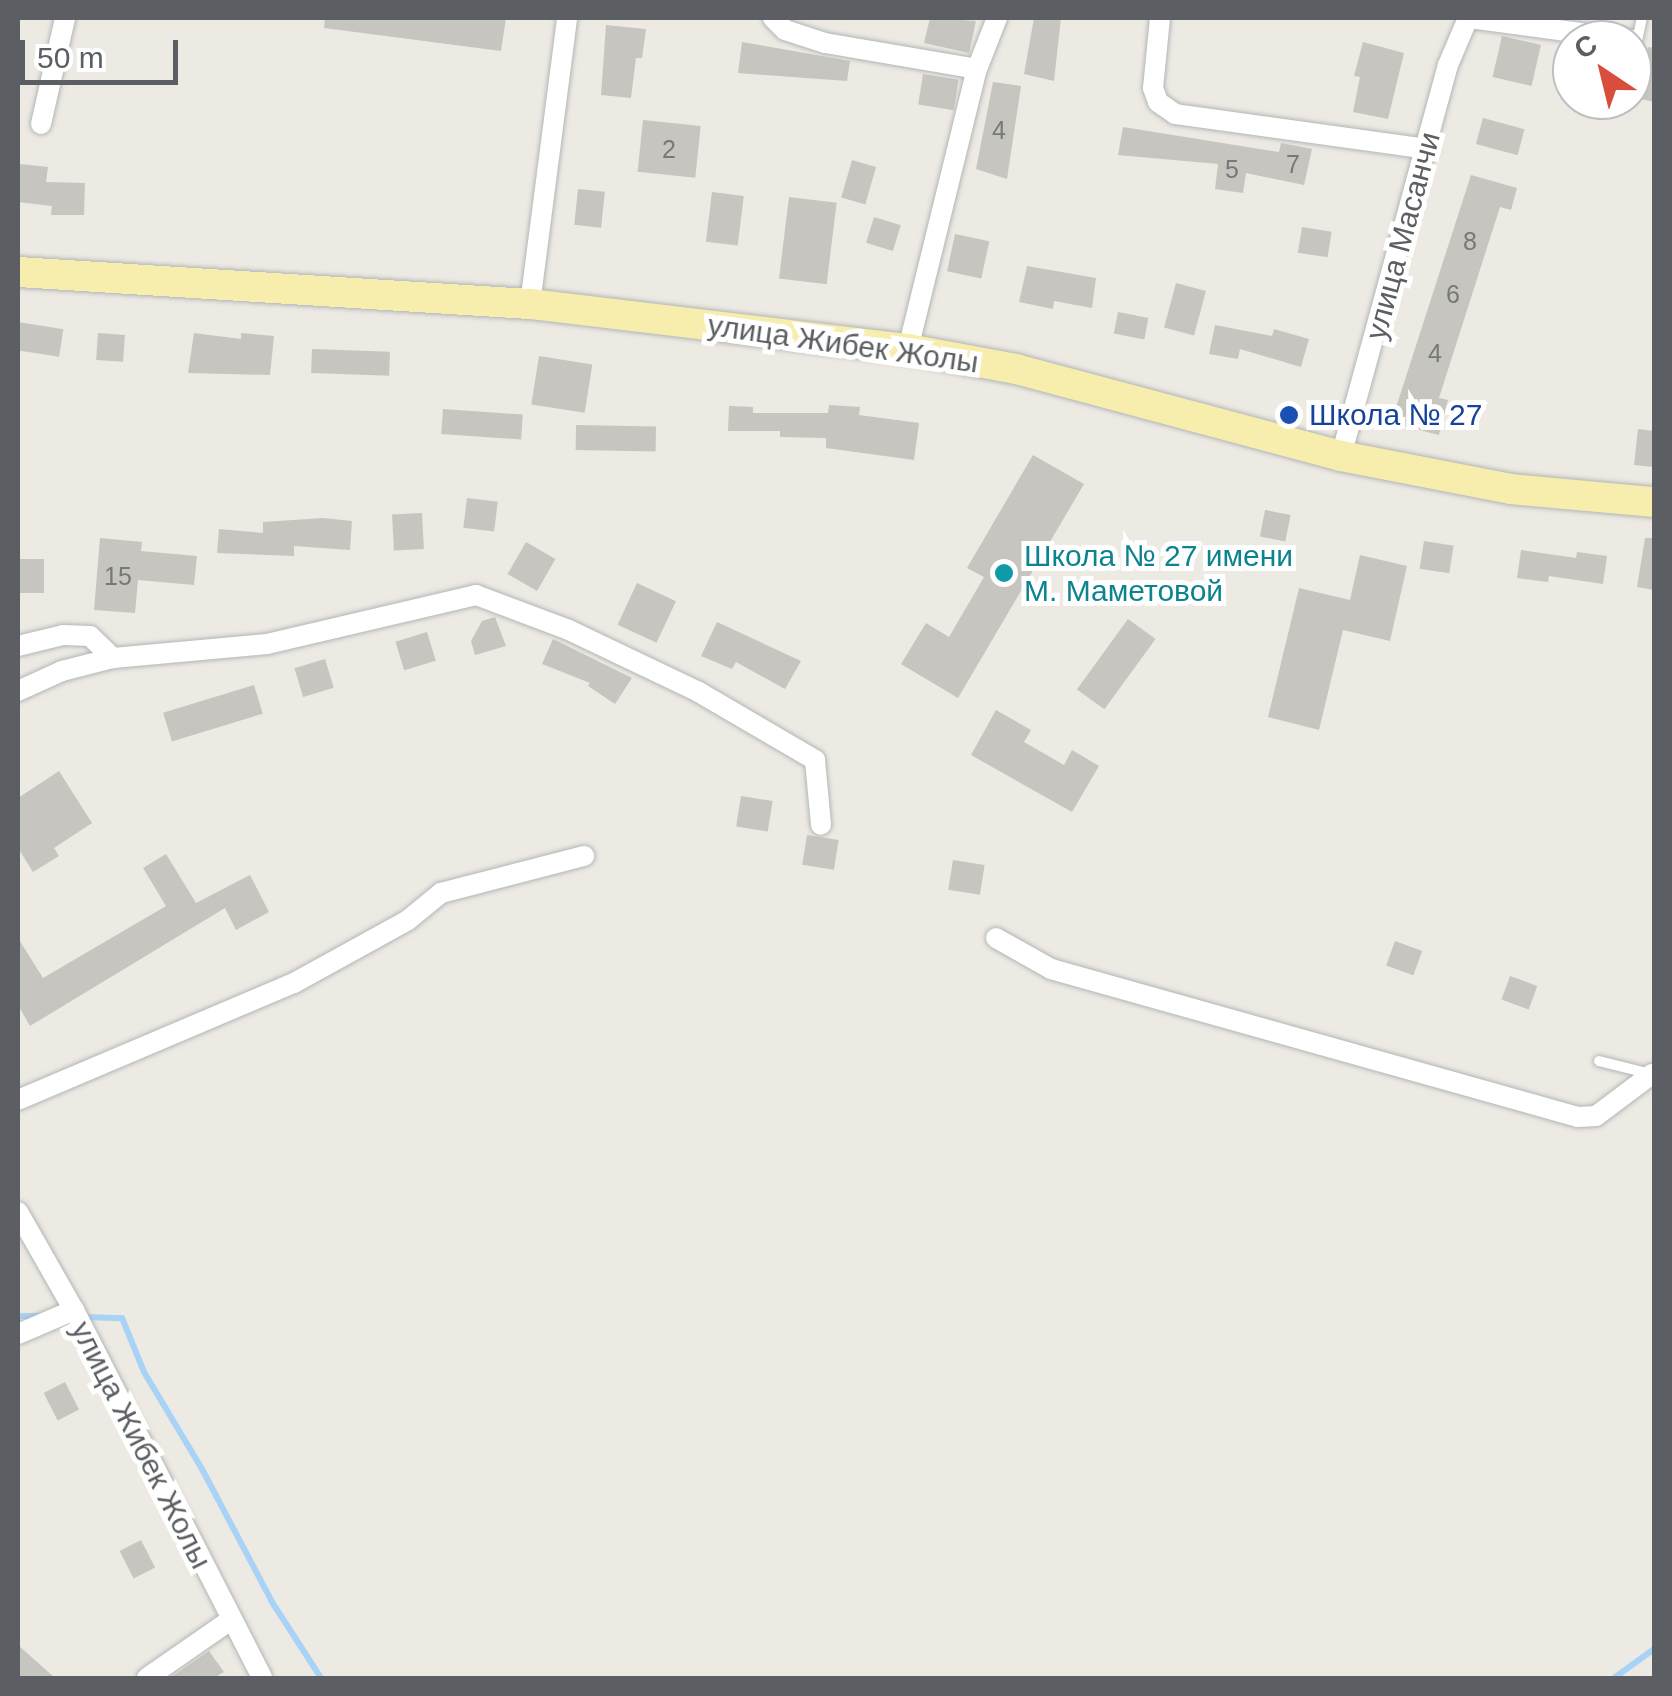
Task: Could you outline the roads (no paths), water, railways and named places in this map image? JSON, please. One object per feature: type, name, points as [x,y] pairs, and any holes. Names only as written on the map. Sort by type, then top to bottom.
[{"type":"main road","name":"улица Жибек Жолы","points":[[18,272],[530,304],[908,349],[1016,370],[1341,456],[1510,488],[1654,502]]},
{"type":"street","points":[[41,124],[65,18]]},
{"type":"street","points":[[530,304],[567,18]]},
{"type":"street","points":[[773,18],[786,30],[825,43],[978,69]]},
{"type":"street","points":[[908,349],[978,69],[998,18]]},
{"type":"street","points":[[1160,18],[1152,88],[1158,102],[1175,114],[1428,149]]},
{"type":"street","name":"улица Масанчи","points":[[1341,456],[1428,149],[1448,64],[1469,18],[1552,29]]},
{"type":"street","points":[[18,692],[62,671],[113,658],[267,644],[476,595],[568,630],[697,690],[815,760],[821,826]]},
{"type":"street","points":[[18,646],[63,636],[90,636],[113,658]]},
{"type":"street","points":[[18,1100],[294,983],[408,920],[441,894],[584,856]]},
{"type":"street","points":[[996,938],[1051,969],[1578,1118],[1596,1116],[1653,1074]]},
{"type":"street","name":"улица Жибек Жолы","points":[[18,1212],[74,1310],[229,1621],[262,1678]]},
{"type":"street","points":[[18,1334],[74,1310]]},
{"type":"street","points":[[147,1678],[229,1621]]},
{"type":"lane","points":[[1598,1061],[1653,1074]]},
{"type":"waterway","points":[[18,1316],[41,1316]]},
{"type":"waterway","points":[[84,1317],[122,1318],[144,1372],[202,1469],[272,1602],[321,1678]]},
{"type":"waterway","points":[[1614,1678],[1654,1649]]},
{"type":"place","name":"Школа № 27","points":[[1289,415]]},
{"type":"place","name":"Школа № 27 имени М. Маметовой","points":[[1004,573]]}]
